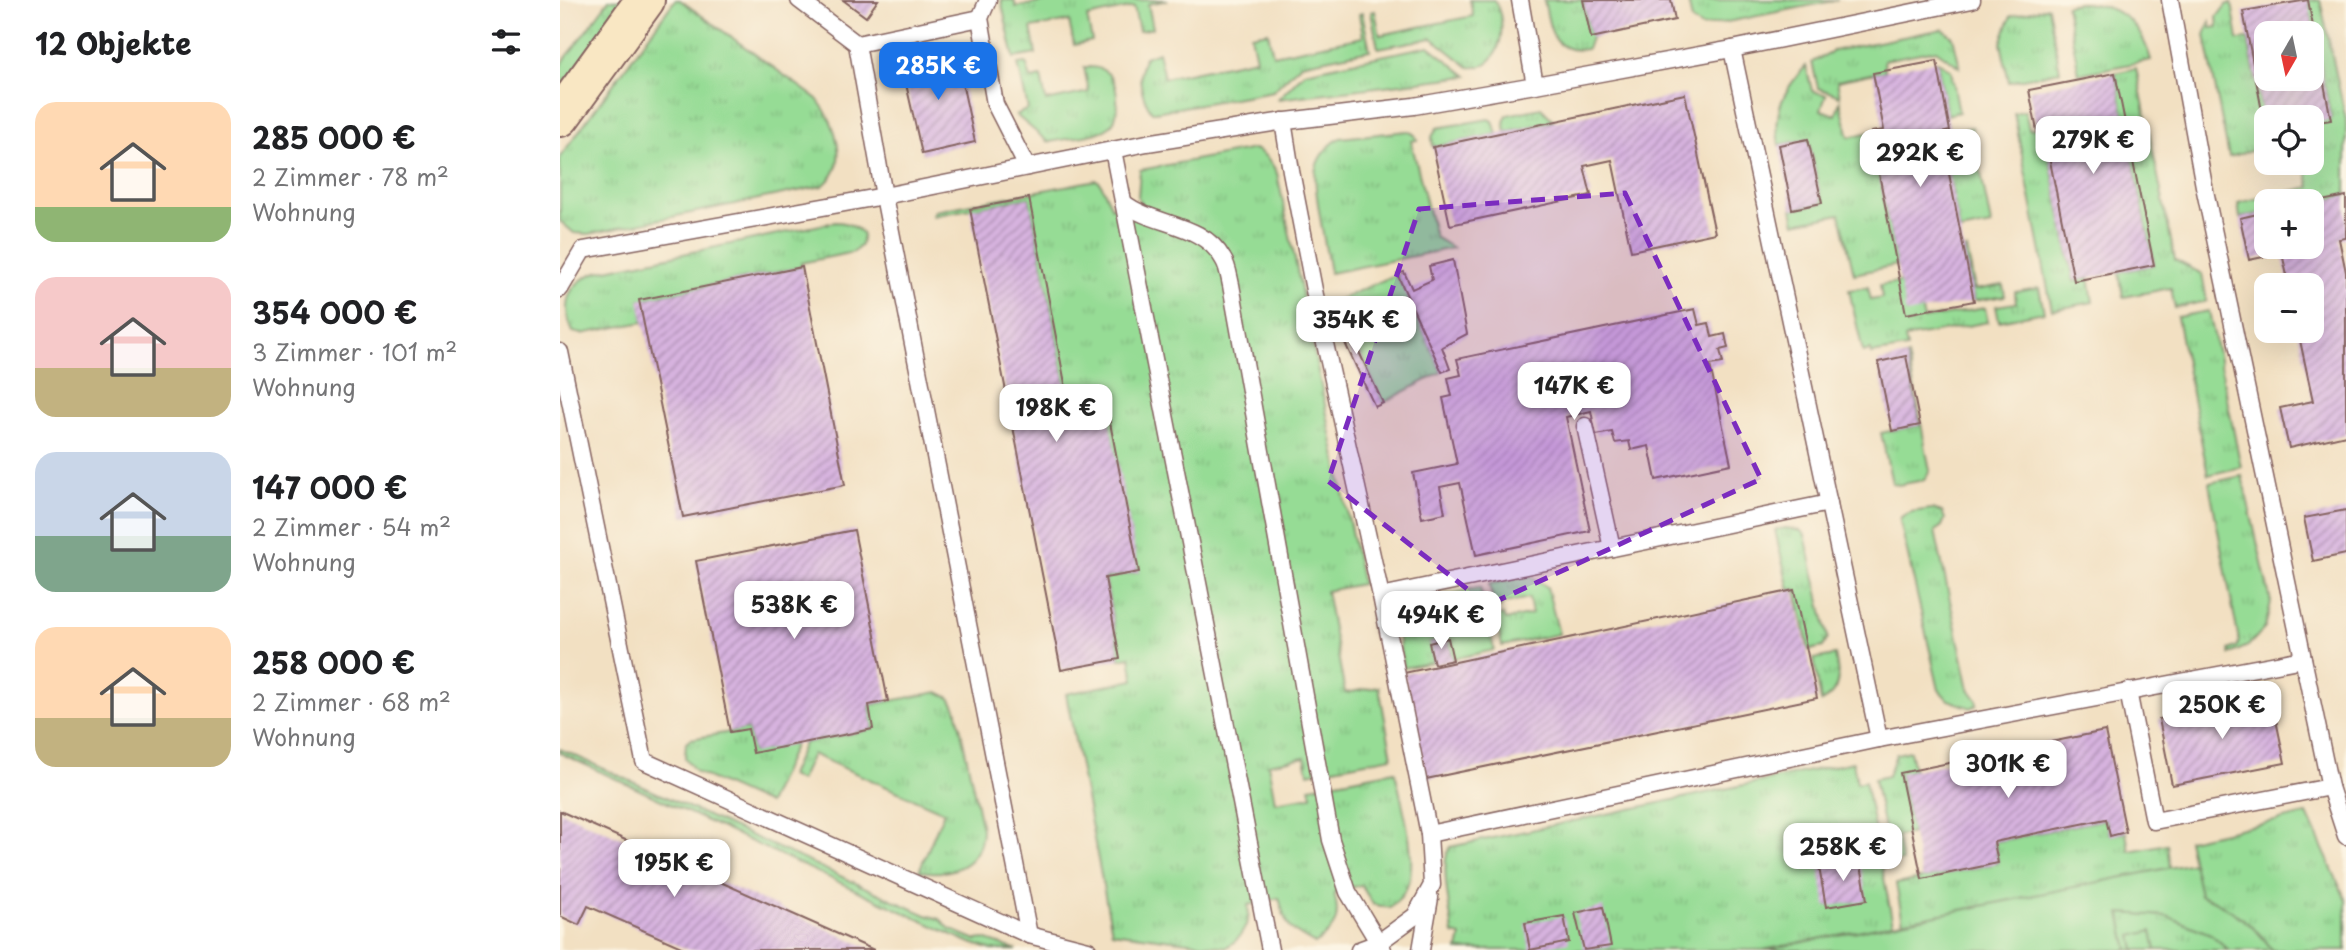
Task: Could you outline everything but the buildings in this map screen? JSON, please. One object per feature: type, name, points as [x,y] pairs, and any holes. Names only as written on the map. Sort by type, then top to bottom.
[{"type":"street","points":[[560,117],[645,0]]},
{"type":"lane","points":[[799,0],[857,44],[884,196],[1029,935]]},
{"type":"lane","points":[[988,0],[980,18],[995,104],[1027,167]]},
{"type":"lane","points":[[1520,0],[1535,85]]},
{"type":"lane","points":[[561,280],[583,250],[884,196],[1114,150],[1283,121],[1414,106],[1535,85],[1732,49],[1972,0]]},
{"type":"lane","points":[[2170,0],[2204,186],[2303,659],[2330,787],[2346,836]]},
{"type":"lane","points":[[857,44],[980,18]]},
{"type":"lane","points":[[1732,49],[1879,739]]},
{"type":"lane","points":[[1283,121],[1317,308],[1381,596],[1429,834],[1432,885],[1420,950]]},
{"type":"lane","points":[[1114,150],[1270,950]]},
{"type":"lane","points":[[1124,202],[1134,210],[1193,231],[1215,248],[1224,259],[1231,285],[1331,840],[1348,892],[1380,947]]},
{"type":"lane","points":[[560,352],[644,761],[1029,935],[1088,950]]},
{"type":"lane","points":[[1585,426],[1612,548]]},
{"type":"lane","points":[[1381,596],[1829,503]]},
{"type":"lane","points":[[1429,834],[1879,739],[2303,659]]},
{"type":"lane","points":[[2128,691],[2154,821],[2330,787]]},
{"type":"lane","points":[[1359,950],[1380,947],[1415,916],[1432,885]]},
{"type":"highlighted area","points":[[1625,193],[1761,479],[1488,605],[1328,481],[1419,209]]},
{"type":"green space","points":[[609,0],[630,0],[560,94],[560,66]]},
{"type":"green space","points":[[675,0],[680,0],[817,99],[830,119],[838,143],[836,167],[822,186],[589,234],[574,233],[560,221],[560,157]]},
{"type":"green space","points":[[1001,0],[1014,0],[1016,7],[1054,0],[1168,0],[1148,4],[1153,28],[1139,31],[1134,7],[1087,17],[1092,41],[1074,45],[1069,21],[1031,28],[1036,54],[1014,58]]},
{"type":"green space","points":[[1470,0],[1494,0],[1499,9],[1500,43],[1489,62],[1469,67],[1432,38],[1378,48],[1371,12],[1375,11],[1380,35],[1473,16]]},
{"type":"green space","points":[[1544,0],[1583,0],[1591,38],[1587,49],[1575,50],[1559,43],[1551,29]]},
{"type":"green space","points":[[1688,0],[1838,0],[1702,27],[1692,21]]},
{"type":"green space","points":[[2308,0],[2320,0],[2346,120],[2346,196],[2324,201],[2324,189],[2301,189],[2310,187],[2308,175],[2324,175],[2324,120],[2331,119],[2324,83],[2324,21],[2312,21]]},
{"type":"green space","points":[[2081,3],[2107,7],[2126,18],[2141,35],[2151,60],[2079,74],[2066,5]]},
{"type":"green space","points":[[2232,3],[2238,40],[2248,39],[2254,70],[2254,91],[2258,91],[2261,105],[2254,105],[2254,150],[2229,157],[2205,35],[2210,22],[2211,28],[2218,27],[2217,17],[2226,5]]},
{"type":"green space","points":[[2048,7],[2060,71],[2009,82],[2001,43],[2011,16]]},
{"type":"green space","points":[[1362,13],[1370,50],[1301,64],[1273,91],[1155,112],[1152,112],[1145,99],[1140,77],[1145,57],[1158,52],[1164,78],[1256,59],[1251,35],[1268,32],[1273,55],[1363,37],[1359,14]]},
{"type":"green space","points":[[1943,29],[1953,37],[1960,67],[1936,50],[1884,60],[1885,71],[1837,81],[1840,96],[1818,88],[1812,62],[1833,51]]},
{"type":"green space","points":[[1429,46],[1467,76],[1278,99],[1305,72]]},
{"type":"green space","points":[[1937,61],[1951,70],[1959,112],[1947,115]]},
{"type":"green space","points":[[1026,63],[1031,79],[1041,77],[1046,101],[1089,92],[1084,67],[1095,67],[1104,71],[1113,81],[1117,95],[1117,110],[1112,124],[1096,133],[1048,142],[1016,115],[1028,109],[1018,64]]},
{"type":"green space","points":[[1806,66],[1812,91],[1826,95],[1821,110],[1836,115],[1840,101],[1849,137],[1871,132],[1897,265],[1854,274],[1840,214],[1795,223],[1792,209],[1822,203],[1808,139],[1779,145],[1777,133],[1782,102],[1791,84]]},
{"type":"green space","points":[[2136,68],[2175,260],[2202,274],[2207,301],[2175,308],[2171,288],[2123,297],[2119,272],[2154,265],[2115,73]]},
{"type":"green space","points":[[1541,108],[1554,121],[1506,132],[1504,122],[1507,115]]},
{"type":"green space","points":[[2025,111],[2029,129],[2037,128],[2039,141],[2046,141],[2074,281],[2089,278],[2093,302],[2052,310],[2014,113]]},
{"type":"green space","points":[[1489,119],[1493,121],[1497,134],[1433,147],[1432,137],[1437,128]]},
{"type":"green space","points":[[1972,127],[1991,225],[1960,231],[1941,133]]},
{"type":"green space","points":[[1407,131],[1414,134],[1417,140],[1411,141],[1435,237],[1453,248],[1330,273],[1316,189],[1315,177],[1319,159],[1328,147],[1340,138]]},
{"type":"green space","points":[[1254,149],[1268,159],[1277,173],[1362,584],[1326,591],[1345,693],[1379,687],[1392,757],[1308,773],[1305,757],[1268,764],[1275,802],[1312,796],[1310,787],[1395,771],[1407,827],[1411,869],[1406,889],[1390,908],[1373,904],[1361,885],[1334,893],[1337,910],[1335,922],[1328,933],[1315,944],[1290,927],[1279,898],[1248,905],[1244,930],[1226,947],[1112,932],[1066,694],[1134,680],[1130,657],[1120,659],[1105,578],[1138,572],[1105,402],[1070,409],[1029,198],[933,216],[932,214],[935,211],[1096,180],[1100,182],[1112,208],[1140,203],[1140,170]]},
{"type":"green space","points":[[2254,199],[2254,215],[2240,218],[2238,203]]},
{"type":"green space","points":[[835,222],[851,225],[863,235],[861,245],[854,252],[801,263],[802,267],[640,300],[644,322],[581,334],[573,332],[569,322],[569,295],[579,282],[597,272]]},
{"type":"green space","points":[[1967,249],[1975,290],[2003,285],[2005,296],[1974,301],[1964,250]]},
{"type":"green space","points":[[1397,274],[1442,372],[1383,403],[1336,301]]},
{"type":"green space","points":[[1900,282],[1922,311],[1924,319],[1985,308],[1988,322],[1905,338],[1907,348],[1871,354],[1870,350],[1863,352],[1849,290],[1868,287],[1871,300],[1882,298],[1880,285]]},
{"type":"green space","points":[[2039,288],[2044,312],[1999,321],[1996,306],[2016,303],[2015,292]]},
{"type":"green space","points":[[2209,311],[2241,467],[2208,475],[2177,317]]},
{"type":"green space","points":[[1908,356],[1930,471],[1924,480],[1898,485],[1892,483],[1881,433],[1920,425],[1906,357]]},
{"type":"green space","points":[[2242,476],[2271,602],[2265,628],[2248,646],[2230,654],[2229,650],[2238,646],[2239,641],[2209,483]]},
{"type":"green space","points":[[1932,509],[1942,512],[1945,519],[1942,526],[1935,531],[1969,689],[1977,700],[1977,705],[1971,708],[1948,700],[1939,690],[1900,521],[1901,517],[1911,512]]},
{"type":"green space","points":[[1786,528],[1801,531],[1805,535],[1828,637],[1823,647],[1809,650],[1796,589],[1789,590],[1775,530]]},
{"type":"green space","points":[[1531,576],[1547,587],[1559,634],[1502,646],[1496,617],[1503,615],[1505,620],[1532,614],[1529,598],[1501,604],[1501,607],[1495,608],[1489,584]]},
{"type":"green space","points":[[1480,587],[1494,650],[1453,659],[1448,638],[1430,643],[1434,662],[1403,668],[1399,626],[1400,618],[1408,604]]},
{"type":"green space","points":[[1835,655],[1838,675],[1836,687],[1828,698],[1821,702],[1814,659]]},
{"type":"green space","points":[[2246,690],[2271,696],[2187,713],[2184,701]]},
{"type":"green space","points":[[938,692],[950,698],[956,708],[982,829],[980,842],[970,860],[953,870],[931,872],[919,871],[944,812],[812,754],[800,781],[790,776],[804,743],[873,729],[869,705]]},
{"type":"green space","points":[[748,729],[753,752],[795,744],[768,804],[696,772],[685,758],[686,743],[691,739]]},
{"type":"green space","points":[[560,749],[940,919],[950,929],[976,940],[984,939],[1017,950],[992,950],[968,942],[560,753]]},
{"type":"green space","points":[[1910,751],[1914,770],[1900,774],[1913,833],[1897,836],[1902,861],[1891,864],[1874,779],[1888,776],[1896,754]]},
{"type":"green space","points":[[1853,762],[1857,783],[1865,781],[1893,924],[1764,950],[1458,950],[1461,936],[1453,934],[1448,902],[1446,864],[1450,847]]},
{"type":"green space","points":[[2307,814],[2346,900],[2346,950],[2272,950],[2240,917],[2200,895],[2188,840]]},
{"type":"green space","points":[[2106,819],[2110,835],[2126,832],[2129,851],[2167,844],[2170,868],[1903,922],[1896,884],[1998,863],[1994,842]]},
{"type":"green space","points":[[2193,863],[2200,895],[2240,917],[2272,950],[2229,950],[2211,934],[2167,916],[2120,913],[2128,950],[1764,950]]},
{"type":"green space","points":[[2120,913],[2167,916],[2211,934],[2229,950],[2128,950]]},
{"type":"green space","points":[[2152,931],[2156,950],[2135,950],[2132,936]]}]
